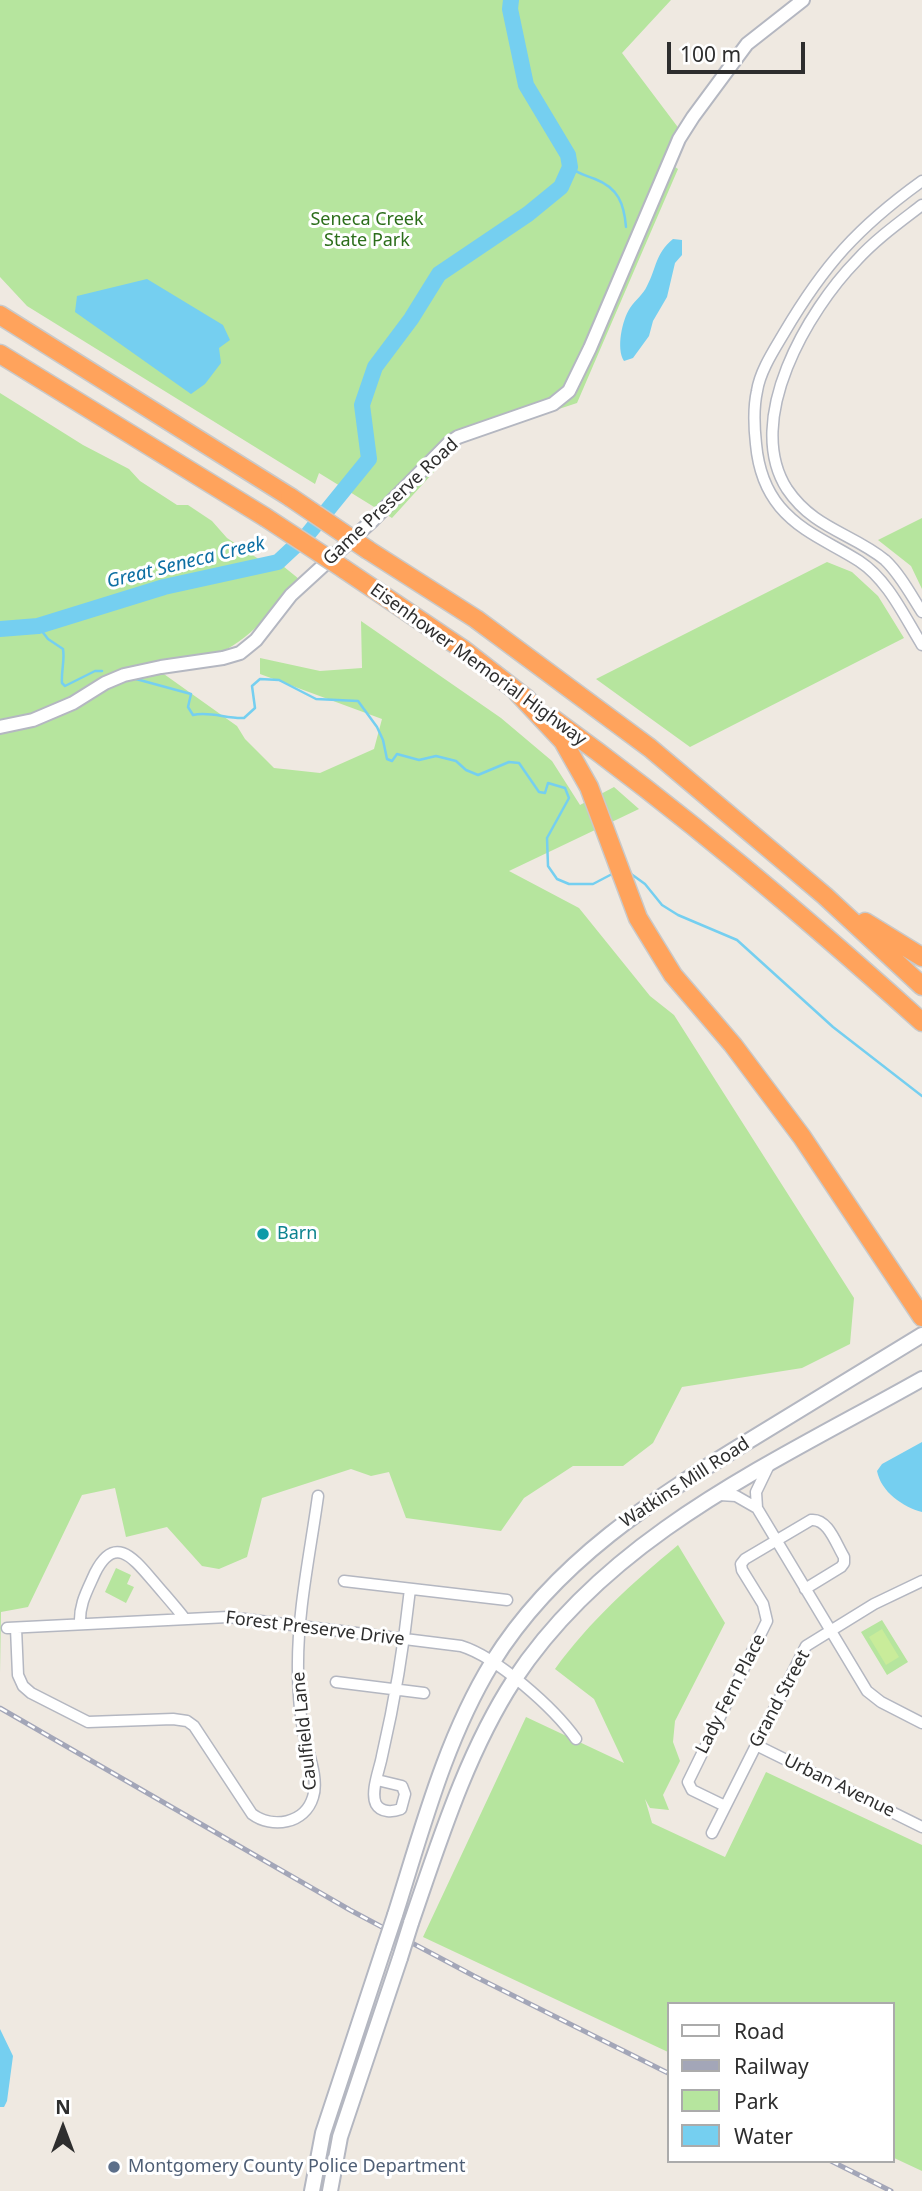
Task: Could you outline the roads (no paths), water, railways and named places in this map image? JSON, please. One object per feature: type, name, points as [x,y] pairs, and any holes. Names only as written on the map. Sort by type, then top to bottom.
[{"type":"highway","points":[[0,315],[290,497],[476,619],[650,748],[825,896],[922,986]]},
{"type":"highway","name":"Eisenhower Memorial Highway","points":[[0,354],[265,517],[464,650],[629,774],[774,890],[922,1022]]},
{"type":"highway","points":[[517,692],[563,741],[589,787],[638,918],[673,975],[733,1045],[802,1137],[922,1317]]},
{"type":"highway","points":[[825,896],[922,957]]},
{"type":"main road","name":"Watkins Mill Road","points":[[312,2191],[323,2133],[444,1762],[472,1699],[493,1662],[536,1604],[571,1568],[640,1510],[922,1335]]},
{"type":"main road","name":"Watkins Mill Road","points":[[330,2191],[340,2137],[440,1838],[488,1727],[514,1679],[559,1621],[594,1585],[647,1540],[716,1495],[922,1379]]},
{"type":"street","name":"Game Preserve Road","points":[[0,727],[33,720],[73,703],[105,683],[124,675],[240,653],[256,640],[291,595],[373,520],[449,443],[458,437],[553,404],[569,391],[679,139],[747,44],[803,0]]},
{"type":"street","points":[[922,181],[859,231],[818,279],[771,357],[757,388],[753,419],[761,471],[767,488],[780,507],[805,530],[860,561],[881,580],[922,645]]},
{"type":"street","points":[[922,205],[857,260],[836,284],[806,329],[784,374],[774,410],[772,441],[780,472],[788,489],[821,523],[866,547],[887,562],[922,612]]},
{"type":"street","points":[[769,1465],[756,1492],[757,1508],[776,1541],[867,1691],[881,1702],[922,1723]]},
{"type":"street","points":[[716,1495],[736,1496],[757,1508]]},
{"type":"street","name":"Caulfield Lane","points":[[12,1628],[18,1675],[23,1686],[31,1693],[88,1722],[173,1719],[187,1721],[200,1734],[248,1810],[262,1820],[278,1823],[294,1819],[306,1810],[314,1797],[315,1789],[299,1699],[299,1626],[318,1496]]},
{"type":"street","points":[[776,1541],[811,1520],[818,1519],[824,1523],[844,1557],[844,1563],[805,1589]]},
{"type":"street","name":"Lady Fern Place","points":[[725,1807],[692,1790],[688,1780],[766,1621],[765,1609],[742,1570],[742,1562],[776,1541]]},
{"type":"street","points":[[80,1624],[81,1603],[100,1564],[110,1553],[119,1552],[134,1559],[185,1619]]},
{"type":"street","points":[[344,1581],[507,1600]]},
{"type":"street","name":"Grand Street","points":[[712,1833],[803,1651],[811,1642],[874,1604],[922,1581]]},
{"type":"street","points":[[377,1780],[397,1690],[410,1589]]},
{"type":"street","name":"Forest Preserve Drive","points":[[12,1628],[228,1617],[461,1646],[493,1662],[563,1721],[576,1739]]},
{"type":"street","points":[[336,1682],[424,1693]]},
{"type":"street","name":"Urban Avenue","points":[[756,1745],[922,1827]]},
{"type":"water","points":[[673,239],[682,240],[682,255],[675,263],[667,297],[653,321],[649,336],[633,358],[624,361],[620,342],[627,313],[645,289],[663,250]]},
{"type":"water","points":[[147,279],[223,325],[230,340],[219,348],[221,363],[205,384],[191,394],[75,312],[77,296]]},
{"type":"water","points":[[922,1442],[922,1512],[894,1498],[883,1486],[877,1471],[882,1464]]},
{"type":"water","points":[[0,2029],[13,2056],[4,2107],[0,2107]]},
{"type":"waterway","name":"Great Seneca Creek","points":[[0,629],[38,626],[164,587],[278,562],[308,534],[369,459],[362,405],[375,367],[411,319],[439,274],[528,214],[561,187],[570,167],[568,155],[526,85],[510,9],[511,0]]},
{"type":"waterway","points":[[570,167],[603,183],[614,192],[624,211],[626,227]]},
{"type":"waterway","points":[[38,626],[48,639],[63,649],[62,683],[65,686],[95,671],[102,671]]},
{"type":"waterway","points":[[136,679],[191,694],[188,707],[193,715],[238,718],[244,718],[255,708],[252,686],[260,679],[279,680],[316,699],[358,701],[377,727],[387,759],[392,761],[397,754],[419,760],[436,756],[456,761],[466,770],[478,775],[509,762],[519,763],[539,792],[545,793],[548,783],[565,788],[569,798],[547,838],[548,866],[557,879],[569,884],[593,884],[614,873]]},
{"type":"waterway","points":[[627,871],[645,884],[662,905],[678,915],[737,940],[833,1027],[922,1096]]},
{"type":"railway","points":[[0,1708],[350,1910],[474,1976],[666,2072]]},
{"type":"railway","points":[[835,2163],[891,2191]]},
{"type":"place","name":"Barn","points":[[263,1234]]},
{"type":"place","name":"Montgomery County Police Department","points":[[114,2167]]},
{"type":"park label","name":"Seneca Creek State Park","points":[[367,230]]}]
